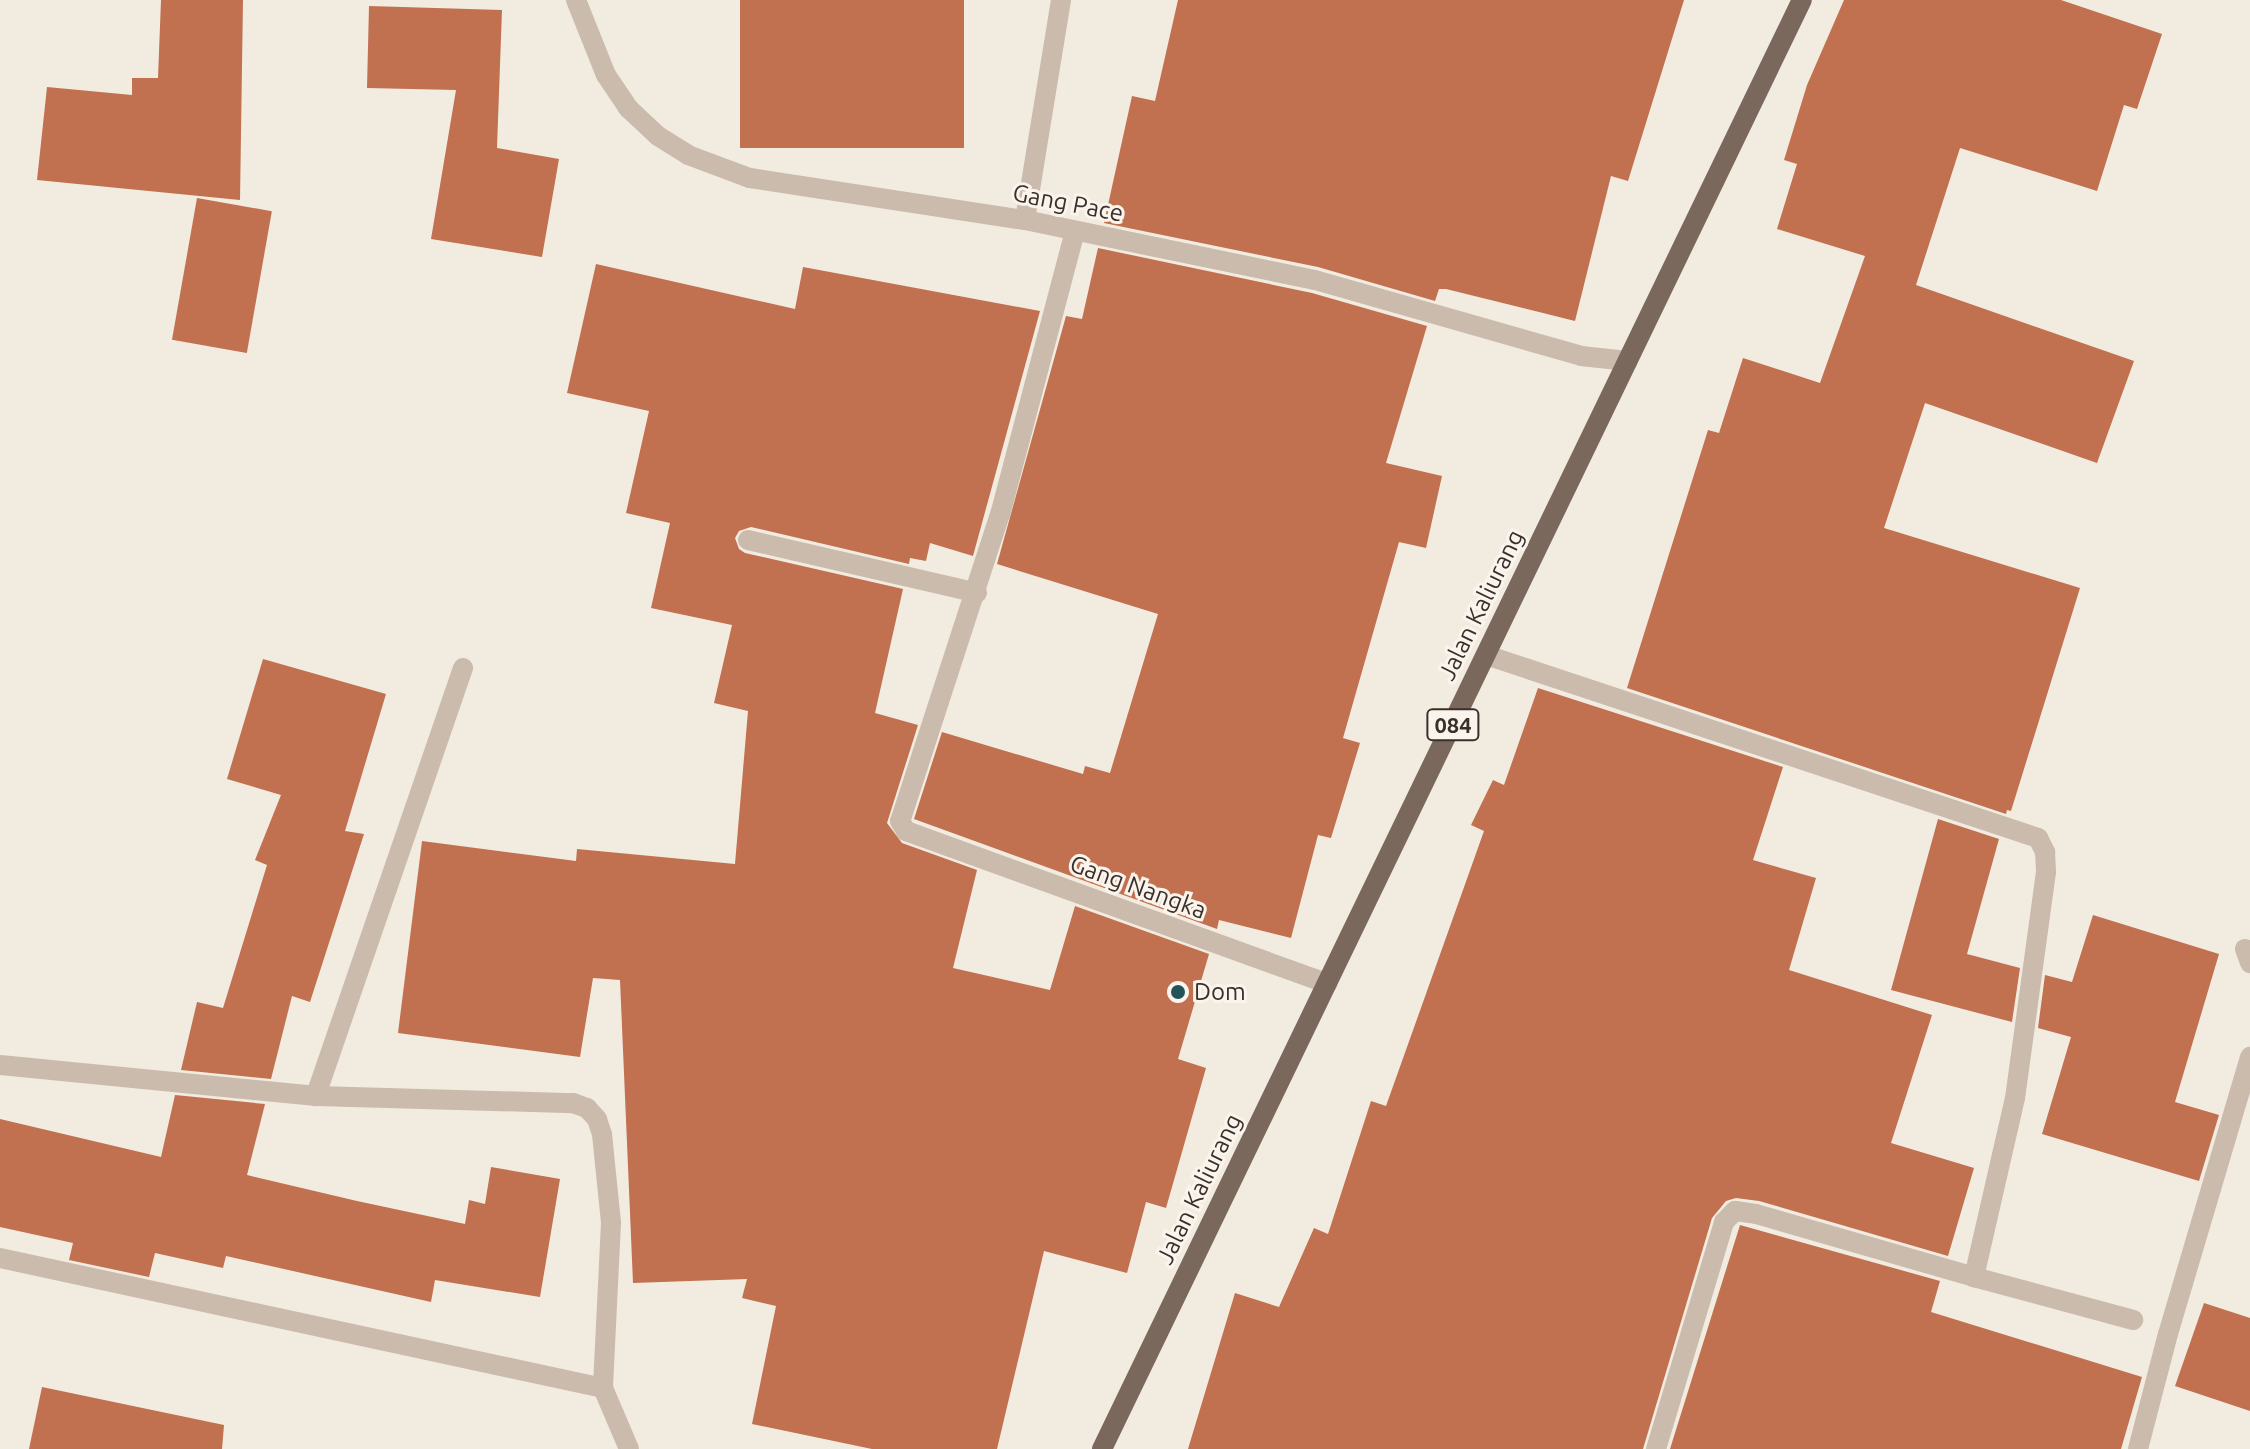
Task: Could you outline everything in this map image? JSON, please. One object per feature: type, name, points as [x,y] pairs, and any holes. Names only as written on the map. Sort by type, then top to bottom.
[{"type":"main road","name":"Jalan Kaliurang","points":[[1102,1449],[1802,0]]},
{"type":"street","name":"Gang Pace","points":[[576,0],[606,75],[628,108],[658,136],[688,155],[750,178],[1025,220],[1315,280],[1581,356],[1628,361]]},
{"type":"street","points":[[1025,220],[1061,0]]},
{"type":"street","points":[[748,540],[977,593],[1021,442],[1075,231]]},
{"type":"street","name":"Gang Nangka","points":[[977,593],[902,805],[900,821],[906,831],[1327,983]]},
{"type":"street","points":[[1486,655],[2038,838],[2045,852],[2046,872],[2015,1098],[1974,1277]]},
{"type":"street","points":[[316,1096],[463,668]]},
{"type":"street","points":[[2138,1449],[2168,1334],[2250,1057]]},
{"type":"street","points":[[0,1065],[316,1096],[573,1103],[587,1108],[597,1119],[602,1134],[611,1223],[603,1388],[629,1449]]},
{"type":"street","points":[[1656,1449],[1724,1222],[1735,1211],[1756,1214],[2133,1320]]},
{"type":"street","points":[[0,1258],[603,1388]]},
{"type":"building","points":[[161,0],[243,0],[240,200],[37,180],[47,87],[132,95],[132,78],[158,78]]},
{"type":"building","points":[[740,0],[964,0],[964,148],[740,148]]},
{"type":"building","points":[[1178,0],[1684,0],[1628,181],[1611,176],[1575,321],[1446,289],[1439,289],[1435,301],[1318,267],[1104,223],[1132,96],[1155,101]]},
{"type":"building","points":[[1844,0],[2061,0],[2162,34],[2137,109],[2124,105],[2097,191],[1960,148],[1916,285],[2134,361],[2097,463],[1925,403],[1884,528],[2080,588],[2011,811],[2007,810],[2006,814],[1627,688],[1708,430],[1719,433],[1743,358],[1820,383],[1865,256],[1777,229],[1797,164],[1784,160],[1807,85]]},
{"type":"building","points":[[369,6],[502,10],[497,148],[559,159],[542,257],[431,239],[456,90],[367,88]]},
{"type":"building","points":[[197,198],[272,211],[247,353],[172,340]]},
{"type":"building","points":[[1098,248],[1312,293],[1427,326],[1386,463],[1442,476],[1426,548],[1399,542],[1343,738],[1360,743],[1331,838],[1318,835],[1291,938],[1219,920],[1217,929],[914,819],[942,732],[1083,774],[1085,766],[1110,773],[1158,614],[997,564],[1066,316],[1082,319]]},
{"type":"building","points":[[596,264],[795,309],[803,267],[1040,311],[973,556],[930,543],[926,561],[910,558],[909,564],[751,527],[739,531],[735,538],[739,549],[745,553],[903,589],[875,713],[918,725],[887,823],[902,843],[977,870],[953,968],[1050,990],[1075,906],[1209,954],[1178,1059],[1206,1068],[1166,1208],[1146,1202],[1127,1273],[1044,1251],[997,1449],[872,1449],[752,1424],[776,1306],[742,1298],[747,1279],[633,1283],[620,980],[593,978],[580,1057],[398,1033],[422,841],[576,861],[577,849],[735,864],[748,711],[714,703],[732,625],[651,608],[670,523],[626,513],[649,411],[567,393]]},
{"type":"building","points":[[263,659],[386,694],[345,831],[364,834],[310,1002],[292,996],[271,1079],[181,1070],[197,1002],[223,1008],[267,865],[255,860],[281,795],[227,779]]},
{"type":"building","points":[[1538,688],[1783,767],[1753,860],[1816,878],[1789,970],[1932,1015],[1891,1143],[1974,1168],[1948,1256],[1759,1201],[1736,1198],[1726,1201],[1712,1218],[1643,1449],[1188,1449],[1235,1293],[1279,1307],[1314,1228],[1328,1234],[1371,1101],[1386,1106],[1484,831],[1471,825],[1493,780],[1504,785]]},
{"type":"building","points":[[1938,819],[1999,839],[1967,954],[2020,968],[2012,1022],[1891,990]]},
{"type":"building","points":[[2093,915],[2219,954],[2175,1102],[2219,1115],[2199,1181],[2042,1134],[2071,1037],[2038,1028],[2045,975],[2072,982]]},
{"type":"building","points":[[175,1095],[265,1104],[247,1175],[357,1201],[465,1224],[469,1200],[485,1204],[491,1167],[560,1179],[540,1297],[435,1280],[431,1302],[226,1256],[223,1268],[155,1253],[149,1277],[69,1260],[73,1243],[0,1227],[0,1119],[161,1157]]},
{"type":"building","points":[[1740,1225],[1940,1281],[1931,1312],[2142,1377],[2121,1449],[1670,1449]]},
{"type":"building","points":[[2204,1303],[2250,1318],[2250,1411],[2175,1386]]},
{"type":"building","points":[[42,1387],[224,1425],[222,1449],[29,1449]]},
{"type":"place","name":"Dom","points":[[1178,992]]}]
